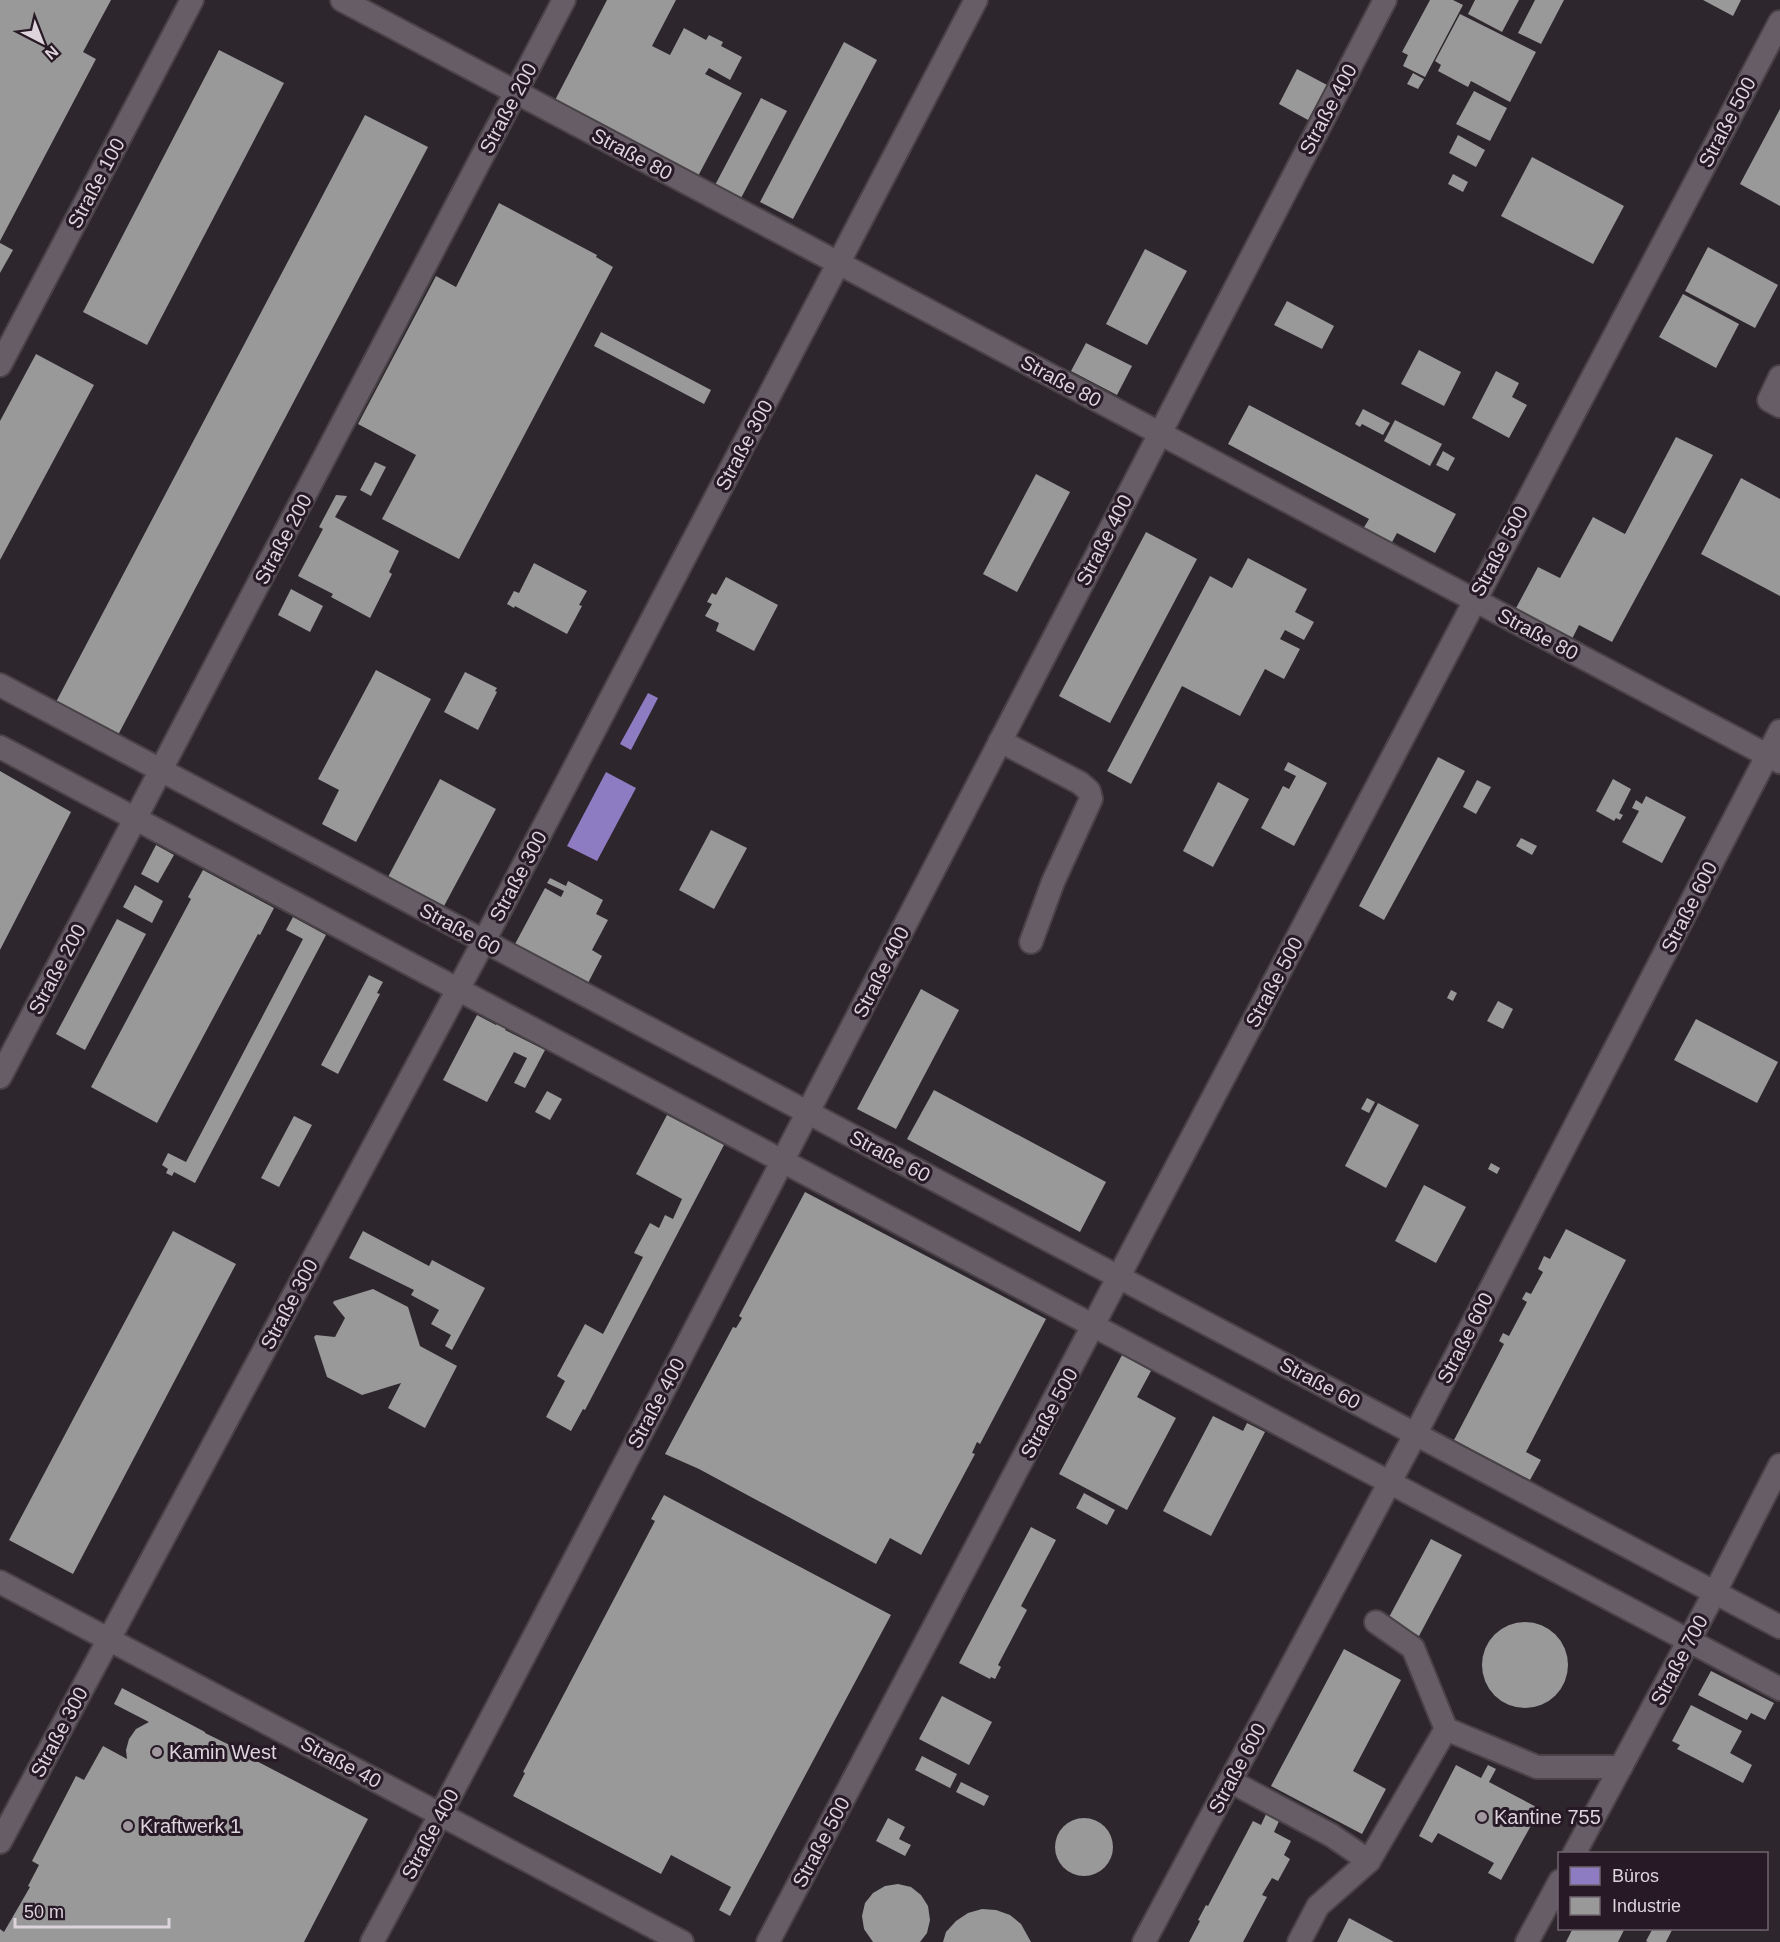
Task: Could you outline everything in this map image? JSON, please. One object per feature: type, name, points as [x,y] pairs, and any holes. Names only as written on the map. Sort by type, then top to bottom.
[{"type":"street","name":"Straße 100","points":[[0,365],[192,0]]},
{"type":"street","name":"Straße 80","points":[[342,0],[1774,759]]},
{"type":"street","name":"Straße 200","points":[[0,1077],[564,0]]},
{"type":"street","name":"Straße 300","points":[[0,1842],[484,941],[976,0]]},
{"type":"street","name":"Straße 400","points":[[372,1942],[441,1815],[783,1161],[1385,0]]},
{"type":"street","name":"Straße 500","points":[[768,1942],[1095,1326],[1474,600],[1780,22]]},
{"type":"street","points":[[1780,377],[1769,400],[1780,406]]},
{"type":"street","name":"Straße 60","points":[[0,685],[1780,1627]]},
{"type":"street","name":"Straße 600","points":[[1144,1942],[1330,1597],[1774,759],[1780,731]]},
{"type":"street","points":[[1000,741],[1080,783],[1089,791],[1091,799],[1053,882],[1031,942]]},
{"type":"street","points":[[0,747],[1780,1689]]},
{"type":"street","name":"Straße 700","points":[[1575,1852],[1715,1592],[1780,1465]]},
{"type":"street","name":"Straße 40","points":[[0,1582],[682,1942]]},
{"type":"street","points":[[1376,1622],[1413,1648],[1446,1729],[1537,1767],[1621,1767]]},
{"type":"street","points":[[1299,1942],[1318,1906],[1369,1861],[1446,1729]]},
{"type":"street","points":[[1230,1781],[1331,1835],[1369,1861]]},
{"type":"street","points":[[1527,1942],[1558,1885]]},
{"type":"building: Büros","points":[[648,693],[658,698],[631,750],[620,744]]},
{"type":"building: Büros","points":[[606,772],[636,788],[597,861],[567,846]]},
{"type":"building: Industrie","points":[[0,0],[111,0],[83,52],[96,59],[0,241]]},
{"type":"building: Industrie","points":[[607,0],[676,0],[652,46],[670,55],[684,28],[706,40],[709,35],[723,42],[721,46],[742,57],[730,80],[709,68],[705,74],[742,93],[697,178],[553,104]]},
{"type":"building: Industrie","points":[[1430,0],[1453,0],[1463,5],[1425,77],[1403,66],[1408,55],[1402,52]]},
{"type":"building: Industrie","points":[[1475,0],[1519,0],[1502,32],[1468,14]]},
{"type":"building: Industrie","points":[[1535,0],[1564,0],[1541,44],[1518,33]]},
{"type":"building: Industrie","points":[[1703,0],[1741,0],[1733,16]]},
{"type":"building: Industrie","points":[[1460,14],[1536,52],[1510,102],[1471,81],[1468,87],[1438,71],[1441,65],[1435,61]]},
{"type":"building: Industrie","points":[[844,42],[877,60],[793,219],[760,202]]},
{"type":"building: Industrie","points":[[219,50],[284,83],[147,345],[83,312]]},
{"type":"building: Industrie","points":[[1297,69],[1327,85],[1308,120],[1279,104]]},
{"type":"building: Industrie","points":[[1413,73],[1424,79],[1418,89],[1407,84]]},
{"type":"building: Industrie","points":[[1474,91],[1507,108],[1490,141],[1456,124]]},
{"type":"building: Industrie","points":[[761,98],[787,111],[740,200],[714,187]]},
{"type":"building: Industrie","points":[[1780,109],[1780,206],[1740,184]]},
{"type":"building: Industrie","points":[[365,115],[428,147],[118,735],[56,702]]},
{"type":"building: Industrie","points":[[1458,135],[1485,150],[1476,167],[1449,153]]},
{"type":"building: Industrie","points":[[1532,157],[1624,206],[1593,264],[1501,216]]},
{"type":"building: Industrie","points":[[1453,174],[1468,182],[1463,192],[1448,184]]},
{"type":"building: Industrie","points":[[499,203],[597,255],[596,257],[613,267],[459,559],[382,519],[416,455],[358,424],[436,276],[456,287]]},
{"type":"building: Industrie","points":[[0,243],[13,250],[0,273]]},
{"type":"building: Industrie","points":[[1708,247],[1778,285],[1755,328],[1685,291]]},
{"type":"building: Industrie","points":[[1145,249],[1187,271],[1147,345],[1106,324]]},
{"type":"building: Industrie","points":[[1683,294],[1739,324],[1716,368],[1659,337]]},
{"type":"building: Industrie","points":[[1287,301],[1334,326],[1322,349],[1274,325]]},
{"type":"building: Industrie","points":[[601,332],[711,390],[704,404],[594,346]]},
{"type":"building: Industrie","points":[[1086,343],[1132,366],[1117,395],[1071,371]]},
{"type":"building: Industrie","points":[[1419,350],[1461,372],[1444,406],[1401,384]]},
{"type":"building: Industrie","points":[[36,354],[94,385],[0,560],[0,421]]},
{"type":"building: Industrie","points":[[1496,371],[1519,383],[1512,397],[1527,405],[1509,438],[1472,418]]},
{"type":"building: Industrie","points":[[1249,405],[1456,514],[1435,553],[1397,533],[1391,544],[1363,529],[1369,519],[1228,444]]},
{"type":"building: Industrie","points":[[1363,409],[1390,423],[1383,435],[1362,424],[1360,427],[1355,424]]},
{"type":"building: Industrie","points":[[1395,420],[1442,444],[1430,466],[1384,441]]},
{"type":"building: Industrie","points":[[1676,437],[1713,455],[1612,642],[1579,625],[1572,639],[1515,610],[1538,567],[1560,578],[1593,517],[1625,534]]},
{"type":"building: Industrie","points":[[1443,451],[1455,458],[1448,471],[1436,465]]},
{"type":"building: Industrie","points":[[375,462],[386,467],[371,496],[360,490]]},
{"type":"building: Industrie","points":[[1036,474],[1070,492],[1017,592],[983,574]]},
{"type":"building: Industrie","points":[[1741,478],[1780,499],[1780,596],[1701,554]]},
{"type":"building: Industrie","points":[[336,495],[347,496],[335,517],[399,551],[389,572],[392,574],[370,618],[331,597],[333,594],[298,576],[323,529],[319,527]]},
{"type":"building: Industrie","points":[[1146,532],[1197,559],[1110,723],[1059,696]]},
{"type":"building: Industrie","points":[[1248,558],[1307,589],[1295,612],[1314,622],[1304,640],[1285,630],[1280,639],[1300,649],[1284,679],[1265,669],[1240,716],[1182,686],[1131,784],[1107,771],[1210,576],[1232,588]]},
{"type":"building: Industrie","points":[[534,563],[587,591],[567,634],[507,604],[514,591],[519,593]]},
{"type":"building: Industrie","points":[[726,577],[778,605],[754,651],[716,631],[719,623],[705,616],[712,604],[707,602],[712,593],[716,595]]},
{"type":"building: Industrie","points":[[291,589],[323,606],[310,632],[278,615]]},
{"type":"building: Industrie","points":[[376,670],[431,699],[356,842],[322,824],[339,790],[318,779]]},
{"type":"building: Industrie","points":[[465,672],[497,688],[478,730],[444,712]]},
{"type":"building: Industrie","points":[[1438,757],[1465,771],[1384,920],[1359,906]]},
{"type":"building: Industrie","points":[[1288,762],[1327,783],[1294,846],[1261,828],[1283,786],[1289,789],[1296,776],[1284,770]]},
{"type":"building: Industrie","points":[[0,771],[71,812],[0,950]]},
{"type":"building: Industrie","points":[[440,779],[496,809],[444,906],[388,877]]},
{"type":"building: Industrie","points":[[1613,779],[1631,789],[1619,813],[1623,815],[1620,820],[1616,818],[1614,821],[1596,811]]},
{"type":"building: Industrie","points":[[1477,780],[1491,787],[1476,814],[1463,807]]},
{"type":"building: Industrie","points":[[1218,782],[1249,799],[1213,867],[1183,851]]},
{"type":"building: Industrie","points":[[1646,796],[1686,817],[1662,863],[1622,842],[1639,811],[1632,808],[1636,800],[1642,804]]},
{"type":"building: Industrie","points":[[711,830],[747,848],[714,909],[679,890]]},
{"type":"building: Industrie","points":[[1521,838],[1537,846],[1532,855],[1516,846]]},
{"type":"building: Industrie","points":[[156,845],[174,855],[158,883],[141,874]]},
{"type":"building: Industrie","points":[[203,870],[274,908],[157,1123],[91,1087],[191,899],[188,897]]},
{"type":"building: Industrie","points":[[550,878],[566,886],[568,881],[603,900],[596,914],[608,920],[592,950],[602,956],[588,983],[515,944],[545,888],[561,897],[564,891],[547,883]]},
{"type":"building: Industrie","points":[[135,885],[163,901],[152,923],[123,907]]},
{"type":"building: Industrie","points":[[293,917],[326,935],[195,1183],[174,1172],[172,1176],[166,1173],[168,1169],[162,1165],[168,1153],[186,1162],[303,939],[286,930]]},
{"type":"building: Industrie","points":[[117,919],[146,934],[85,1050],[56,1034]]},
{"type":"building: Industrie","points":[[369,975],[383,982],[377,993],[380,994],[338,1074],[321,1065]]},
{"type":"building: Industrie","points":[[921,989],[959,1010],[896,1129],[857,1109]]},
{"type":"building: Industrie","points":[[1451,990],[1457,993],[1453,1001],[1447,998]]},
{"type":"building: Industrie","points":[[1498,1001],[1513,1009],[1503,1029],[1487,1021]]},
{"type":"building: Industrie","points":[[477,1015],[496,1025],[499,1021],[508,1026],[505,1030],[545,1050],[525,1088],[514,1083],[527,1058],[514,1052],[487,1102],[443,1080]]},
{"type":"building: Industrie","points":[[1696,1019],[1778,1062],[1757,1103],[1674,1060]]},
{"type":"building: Industrie","points":[[934,1090],[1106,1182],[1080,1232],[907,1139]]},
{"type":"building: Industrie","points":[[547,1091],[562,1099],[550,1120],[535,1112]]},
{"type":"building: Industrie","points":[[1367,1098],[1375,1102],[1369,1113],[1361,1109]]},
{"type":"building: Industrie","points":[[1378,1103],[1419,1125],[1386,1188],[1345,1166]]},
{"type":"building: Industrie","points":[[667,1115],[724,1145],[585,1410],[583,1409],[571,1431],[546,1417],[565,1381],[557,1376],[585,1324],[603,1334],[643,1257],[634,1253],[650,1223],[659,1228],[665,1215],[673,1219],[682,1199],[636,1174]]},
{"type":"building: Industrie","points":[[294,1116],[312,1125],[279,1187],[261,1178]]},
{"type":"building: Industrie","points":[[1491,1163],[1500,1168],[1497,1174],[1488,1169]]},
{"type":"building: Industrie","points":[[1424,1185],[1466,1207],[1436,1263],[1395,1241]]},
{"type":"building: Industrie","points":[[805,1192],[1046,1319],[980,1444],[977,1442],[972,1453],[975,1454],[921,1555],[890,1538],[876,1564],[699,1469],[665,1454],[733,1327],[736,1328],[742,1318],[739,1316]]},
{"type":"building: Industrie","points":[[1566,1229],[1626,1260],[1526,1452],[1541,1460],[1530,1480],[1454,1440],[1504,1344],[1499,1341],[1503,1333],[1509,1336],[1527,1302],[1522,1299],[1526,1292],[1531,1294],[1543,1272],[1538,1269],[1544,1256],[1550,1259]]},
{"type":"building: Industrie","points":[[173,1231],[236,1264],[73,1574],[9,1540]]},
{"type":"building: Industrie","points":[[363,1231],[429,1266],[432,1260],[485,1288],[452,1350],[445,1346],[451,1335],[431,1324],[439,1310],[411,1295],[414,1290],[349,1258]]},
{"type":"building: Industrie","points":[[373,1289],[408,1307],[420,1346],[457,1366],[425,1428],[388,1408],[401,1383],[362,1395],[327,1377],[314,1337],[316,1335],[335,1337],[345,1318],[333,1303],[334,1301]]},
{"type":"building: Industrie","points":[[1122,1355],[1151,1371],[1137,1397],[1176,1418],[1127,1510],[1059,1474]]},
{"type":"building: Industrie","points":[[1213,1416],[1243,1431],[1247,1423],[1265,1432],[1211,1536],[1163,1511]]},
{"type":"building: Industrie","points":[[1084,1493],[1115,1510],[1107,1525],[1076,1508]]},
{"type":"building: Industrie","points":[[664,1495],[891,1615],[730,1916],[719,1910],[731,1887],[671,1855],[661,1874],[513,1796],[525,1773],[523,1772],[655,1521],[651,1519]]},
{"type":"building: Industrie","points":[[1031,1527],[1056,1540],[1021,1606],[1027,1610],[998,1665],[1001,1667],[995,1679],[991,1677],[990,1679],[959,1663]]},
{"type":"building: Industrie","points":[[1431,1539],[1462,1555],[1419,1636],[1388,1619]]},
{"type":"building: Industrie","points":[[1525,1622],[1549,1629],[1561,1641],[1568,1665],[1561,1689],[1549,1701],[1525,1708],[1501,1701],[1489,1689],[1482,1665],[1489,1641],[1501,1629]]},
{"type":"building: Industrie","points":[[1344,1649],[1401,1680],[1353,1771],[1386,1789],[1362,1834],[1271,1786]]},
{"type":"building: Industrie","points":[[1711,1671],[1774,1703],[1765,1720],[1751,1713],[1747,1720],[1698,1695]]},
{"type":"building: Industrie","points":[[122,1688],[368,1819],[304,1942],[0,1942],[0,1929],[4,1932],[30,1887],[28,1886],[39,1865],[32,1861],[76,1776],[84,1780],[103,1746],[127,1759],[126,1750],[129,1739],[136,1729],[149,1722],[114,1704]]},
{"type":"building: Industrie","points":[[942,1696],[992,1722],[969,1765],[919,1739]]},
{"type":"building: Industrie","points":[[1691,1705],[1742,1731],[1730,1753],[1752,1765],[1743,1783],[1677,1749],[1680,1745],[1672,1741]]},
{"type":"building: Industrie","points":[[922,1756],[957,1774],[950,1788],[915,1770]]},
{"type":"building: Industrie","name":"Kantine 755","points":[[1456,1765],[1481,1778],[1488,1765],[1496,1769],[1489,1782],[1540,1809],[1501,1880],[1488,1873],[1494,1863],[1438,1833],[1432,1843],[1419,1836]]},
{"type":"building: Industrie","points":[[961,1782],[989,1796],[984,1806],[956,1792]]},
{"type":"building: Industrie","points":[[1267,1812],[1280,1819],[1274,1832],[1291,1841],[1284,1855],[1290,1859],[1278,1881],[1272,1878],[1262,1895],[1267,1897],[1243,1942],[1189,1942],[1200,1921],[1198,1920],[1206,1905],[1208,1906],[1253,1821],[1261,1825]]},
{"type":"building: Industrie","points":[[888,1818],[905,1827],[899,1839],[911,1845],[905,1856],[876,1841]]},
{"type":"building: Industrie","points":[[1078,1818],[1090,1818],[1105,1826],[1113,1841],[1113,1853],[1105,1868],[1090,1876],[1078,1876],[1063,1868],[1055,1853],[1055,1841],[1063,1826]]},
{"type":"building: Industrie","points":[[898,1884],[911,1887],[921,1895],[928,1906],[930,1920],[927,1933],[920,1942],[873,1942],[864,1929],[862,1916],[865,1903],[873,1893],[885,1886]]},
{"type":"building: Industrie","points":[[982,1909],[996,1910],[1010,1915],[1021,1924],[1031,1942],[943,1942],[946,1932],[956,1921],[968,1913]]},
{"type":"building: Industrie","points":[[1349,1918],[1394,1942],[1337,1942]]},
{"type":"building: Industrie","points":[[1572,1930],[1624,1930],[1618,1942],[1566,1942]]},
{"type":"building: Industrie","points":[[1652,1930],[1672,1930],[1666,1942],[1646,1941]]},
{"type":"place","name":"Kamin West","points":[[157,1752]]},
{"type":"place","name":"Kantine 755","points":[[1482,1817]]},
{"type":"place","name":"Kraftwerk 1","points":[[128,1826]]}]
